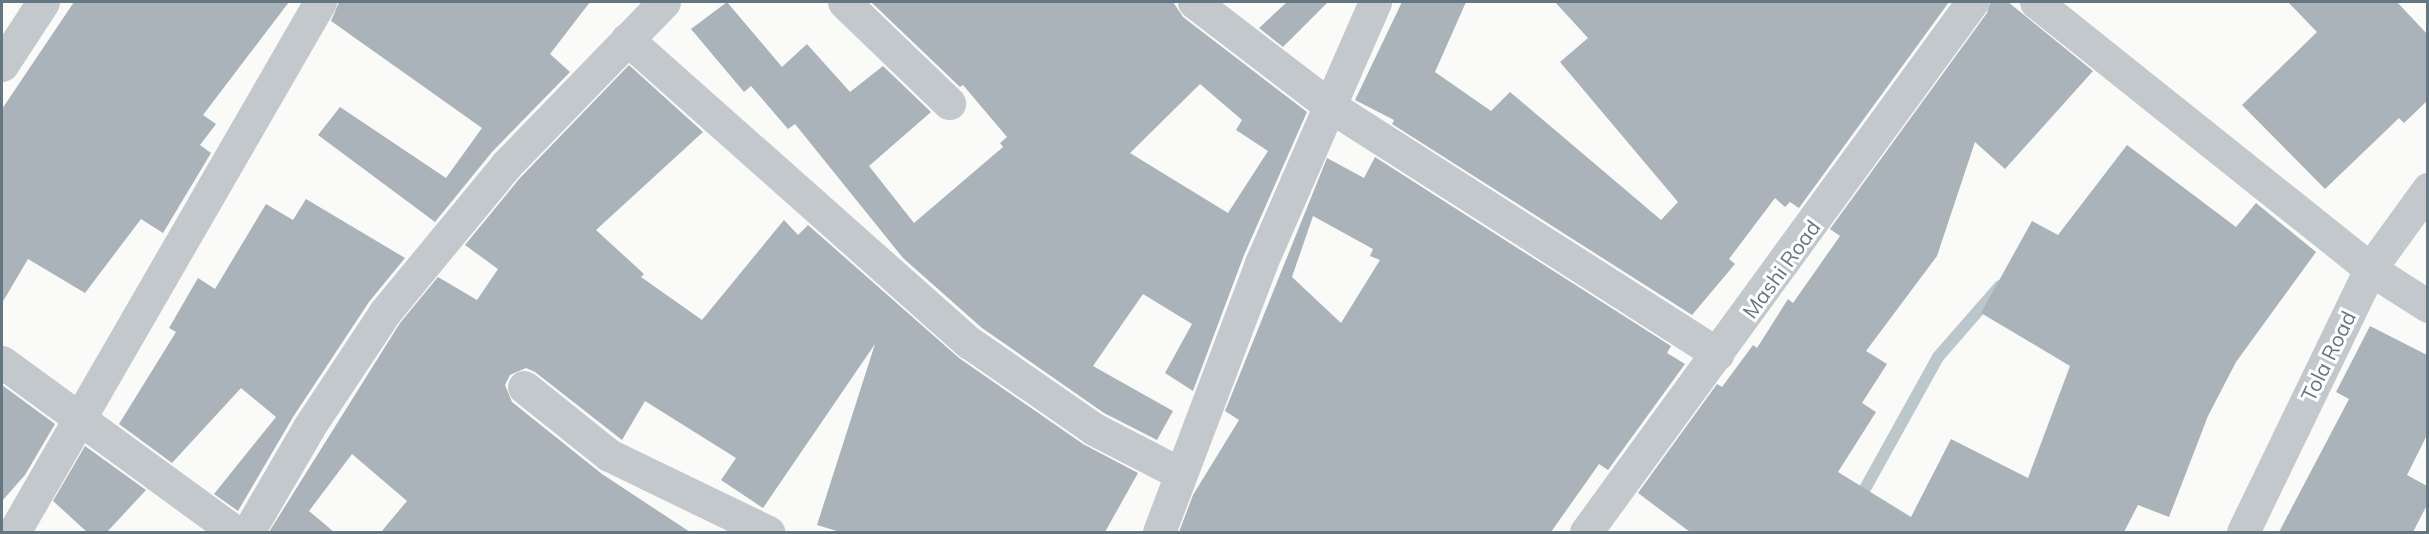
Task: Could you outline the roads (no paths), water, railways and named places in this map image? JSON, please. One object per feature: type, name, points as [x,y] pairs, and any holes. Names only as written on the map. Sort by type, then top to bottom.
[{"type":"street","points":[[7,45],[44,2]]},
{"type":"street","points":[[15,532],[79,418],[135,329],[320,2]]},
{"type":"street","points":[[248,532],[309,427],[385,312],[506,165],[664,2]]},
{"type":"street","points":[[844,2],[949,103]]},
{"type":"street","points":[[1194,2],[1330,106],[1718,354]]},
{"type":"street","points":[[1159,532],[1179,473],[1261,263],[1375,2]]},
{"type":"street","name":"Mashi Road","points":[[1586,532],[1718,354],[1972,2]]},
{"type":"street","points":[[2036,2],[2370,268],[2427,306]]},
{"type":"street","points":[[627,39],[970,343],[1094,429],[1179,473]]},
{"type":"street","name":"Tola Road","points":[[2243,532],[2370,268],[2427,189]]},
{"type":"street","points":[[2,362],[236,532]]},
{"type":"street","points":[[524,387],[609,455],[768,532]]},
{"type":"waterway","points":[[1841,532],[1938,357],[2000,286]]}]
